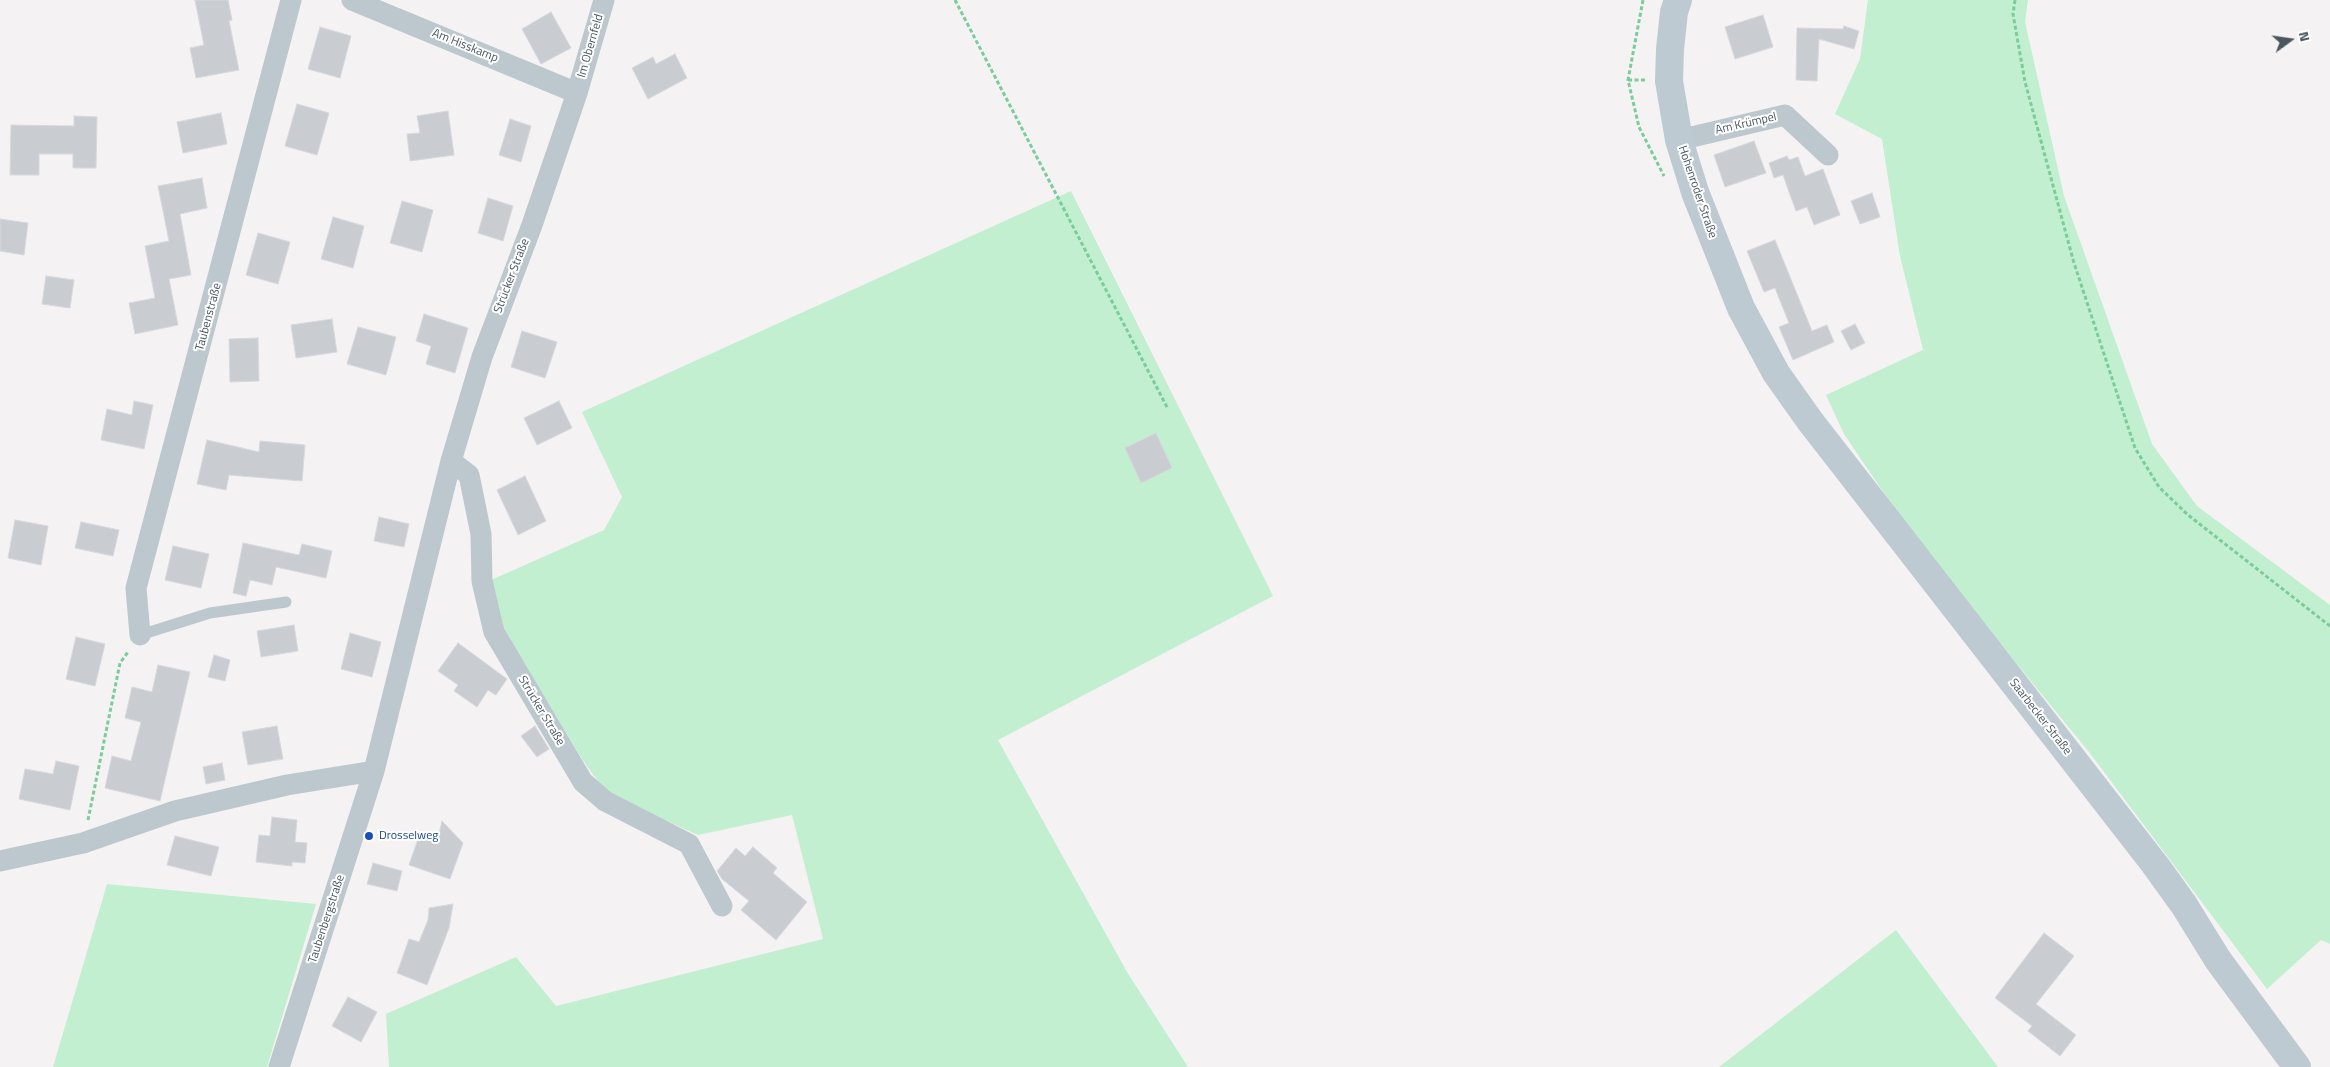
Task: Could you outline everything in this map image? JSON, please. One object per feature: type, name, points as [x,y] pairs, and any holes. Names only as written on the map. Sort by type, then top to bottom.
[{"type":"main road","name":"Hohenroder Straße","points":[[1678,0],[1674,12],[1669,81],[1679,140],[1698,201],[1741,308],[1776,372]]},
{"type":"main road","name":"Saarbecker Straße","points":[[1776,372],[1816,429],[2156,866],[2184,904],[2218,960],[2297,1067]]},
{"type":"street","name":"Taubenstraße","points":[[140,635],[136,588],[291,0]]},
{"type":"street","name":"Am Hisskamp","points":[[352,0],[577,93]]},
{"type":"street","name":"Im Obernfeld","points":[[577,93],[604,0]]},
{"type":"street","name":"Strücker Straße","points":[[374,771],[451,461],[482,357],[532,225],[577,93]]},
{"type":"street","name":"Am Krümpel","points":[[1679,140],[1786,115],[1828,155]]},
{"type":"street","name":"Strücker Straße","points":[[451,461],[470,475],[481,534],[482,581],[494,632],[583,782],[605,801],[689,844],[722,906]]},
{"type":"street","points":[[0,861],[83,843],[175,812],[287,785],[374,771]]},
{"type":"street","name":"Taubenbergstraße","points":[[279,1067],[374,771]]},
{"type":"lane","points":[[140,635],[210,613],[286,602]]},
{"type":"path","points":[[954,0],[1168,409]]},
{"type":"path","points":[[2015,0],[2013,14],[2025,82],[2074,262],[2136,448],[2159,488],[2188,515],[2330,626]]},
{"type":"path","points":[[83,843],[120,663],[140,635]]},
{"type":"green space","points":[[1868,0],[2028,0],[2025,22],[2064,196],[2152,444],[2197,506],[2330,605],[2330,944],[2321,940],[2267,989],[2089,752],[1917,542],[1844,434],[1826,395],[1923,350],[1900,256],[1882,139],[1835,114],[1860,59]]},
{"type":"green space","points":[[1071,191],[1273,596],[998,740],[1127,972],[1188,1067],[389,1067],[386,1014],[516,957],[556,1006],[823,939],[792,815],[698,835],[607,794],[582,759],[502,627],[491,580],[604,530],[622,497],[582,412]]},
{"type":"green space","points":[[107,884],[316,904],[267,1067],[53,1067]]},
{"type":"green space","points":[[1896,930],[1998,1067],[1719,1067]]},
{"type":"building","points":[[195,0],[228,0],[232,20],[229,21],[239,70],[196,78],[190,48],[204,45]]},
{"type":"building","points":[[551,12],[571,48],[541,64],[522,29]]},
{"type":"building","points":[[1763,15],[1773,47],[1735,59],[1725,27]]},
{"type":"building","points":[[1844,26],[1859,31],[1854,49],[1819,39],[1817,81],[1796,80],[1797,28],[1843,29]]},
{"type":"building","points":[[320,27],[351,36],[340,78],[308,69]]},
{"type":"building","points":[[675,54],[687,78],[648,99],[632,68],[653,57],[656,64]]},
{"type":"building","points":[[297,104],[329,113],[317,155],[285,146]]},
{"type":"building","points":[[448,111],[454,155],[410,161],[407,134],[420,133],[417,116]]},
{"type":"building","points":[[221,113],[227,144],[183,153],[177,122]]},
{"type":"building","points":[[74,116],[97,117],[96,168],[73,168],[73,154],[39,154],[39,175],[10,175],[11,125],[74,126]]},
{"type":"building","points":[[510,119],[531,126],[521,162],[499,155]]},
{"type":"building","points":[[1754,141],[1766,173],[1725,187],[1714,155]]},
{"type":"building","points":[[1787,156],[1789,160],[1798,157],[1805,176],[1823,169],[1840,215],[1814,225],[1807,207],[1796,211],[1783,175],[1774,178],[1769,163]]},
{"type":"building","points":[[202,178],[207,208],[180,214],[191,275],[169,279],[178,325],[135,334],[129,303],[155,298],[145,246],[169,241],[158,186]]},
{"type":"building","points":[[1872,193],[1880,217],[1860,224],[1851,201]]},
{"type":"building","points":[[488,198],[513,206],[503,241],[478,233]]},
{"type":"building","points":[[402,201],[433,210],[422,252],[390,243]]},
{"type":"building","points":[[333,217],[364,226],[353,268],[321,259]]},
{"type":"building","points":[[0,219],[28,223],[24,255],[0,251]]},
{"type":"building","points":[[258,233],[290,242],[278,284],[246,275]]},
{"type":"building","points":[[1775,240],[1812,331],[1827,325],[1834,342],[1793,360],[1779,327],[1789,323],[1775,288],[1764,292],[1747,251]]},
{"type":"building","points":[[46,276],[74,280],[70,308],[42,304]]},
{"type":"building","points":[[424,314],[468,328],[455,373],[426,364],[431,346],[416,341]]},
{"type":"building","points":[[332,319],[337,352],[296,358],[291,325]]},
{"type":"building","points":[[1855,324],[1865,343],[1851,350],[1841,331]]},
{"type":"building","points":[[358,327],[396,337],[386,375],[347,364]]},
{"type":"building","points":[[522,331],[557,342],[545,378],[511,367]]},
{"type":"building","points":[[258,338],[259,381],[230,382],[229,339]]},
{"type":"building","points":[[134,401],[153,405],[144,449],[101,440],[107,409],[132,415]]},
{"type":"building","points":[[559,401],[572,428],[537,445],[524,418]]},
{"type":"building","points":[[1156,433],[1172,468],[1141,483],[1125,448]]},
{"type":"building","points":[[207,440],[259,452],[260,441],[305,445],[302,481],[229,475],[226,490],[197,484]]},
{"type":"building","points":[[525,476],[546,521],[518,535],[497,490]]},
{"type":"building","points":[[379,517],[409,524],[404,547],[374,541]]},
{"type":"building","points":[[15,520],[48,526],[41,565],[8,558]]},
{"type":"building","points":[[81,522],[119,530],[113,556],[75,548]]},
{"type":"building","points":[[243,543],[299,555],[302,544],[332,551],[326,578],[276,567],[272,585],[250,580],[246,596],[233,593]]},
{"type":"building","points":[[173,546],[209,554],[201,588],[165,580]]},
{"type":"building","points":[[294,625],[298,651],[261,657],[257,631]]},
{"type":"building","points":[[350,633],[381,642],[372,677],[341,669]]},
{"type":"building","points":[[76,637],[105,644],[95,686],[66,679]]},
{"type":"building","points":[[458,643],[507,679],[496,695],[488,690],[477,707],[454,691],[458,685],[438,671]]},
{"type":"building","points":[[214,655],[230,660],[225,681],[208,677]]},
{"type":"building","points":[[158,665],[190,672],[160,801],[105,788],[112,756],[131,761],[141,722],[125,718],[132,687],[152,692]]},
{"type":"building","points":[[277,726],[283,759],[248,765],[242,732]]},
{"type":"building","points":[[535,726],[549,749],[537,757],[521,736]]},
{"type":"building","points":[[56,761],[79,766],[70,810],[19,799],[25,769],[53,774]]},
{"type":"building","points":[[222,763],[225,780],[206,784],[203,767]]},
{"type":"building","points":[[272,817],[297,820],[295,842],[307,843],[305,863],[292,862],[292,866],[256,862],[259,835],[270,836]]},
{"type":"building","points":[[442,821],[463,843],[450,879],[409,865],[419,836],[433,840],[434,833],[439,834]]},
{"type":"building","points":[[175,836],[219,847],[211,876],[167,865]]},
{"type":"building","points":[[753,847],[777,868],[773,873],[807,902],[776,940],[741,910],[749,901],[722,879],[717,871],[736,848],[745,856]]},
{"type":"building","points":[[373,863],[402,871],[397,891],[367,884]]},
{"type":"building","points":[[453,904],[449,928],[427,985],[397,973],[409,939],[419,942],[428,920],[429,908]]},
{"type":"building","points":[[2044,933],[2074,956],[2036,1004],[2076,1035],[2060,1056],[2028,1031],[2032,1026],[1995,998]]},
{"type":"building","points":[[348,997],[377,1012],[361,1042],[332,1026]]},
{"type":"place","name":"Drosselweg","points":[[369,836]]}]
